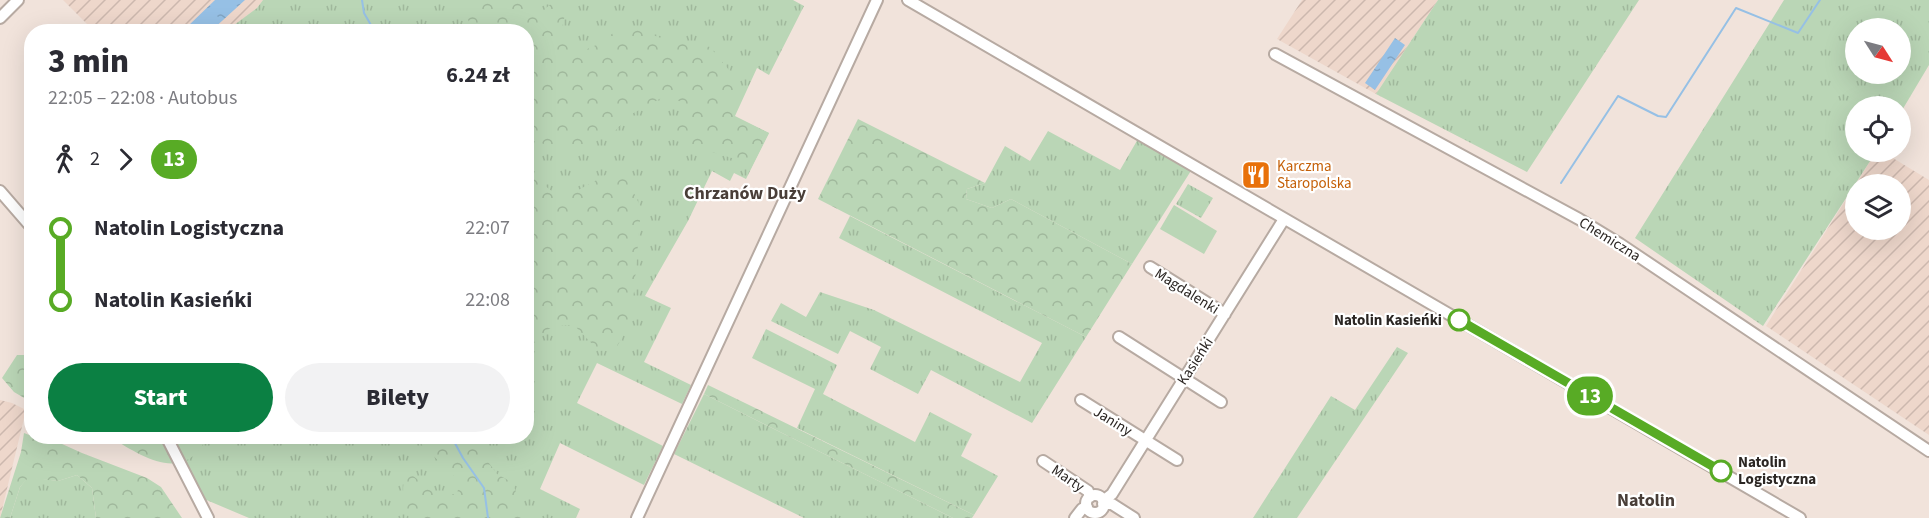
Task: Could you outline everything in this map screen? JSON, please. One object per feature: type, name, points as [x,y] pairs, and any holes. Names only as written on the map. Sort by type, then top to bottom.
[{"type":"street","points":[[0,18],[18,0]]},
{"type":"street","points":[[637,518],[877,0]]},
{"type":"street","points":[[908,0],[1800,518]]},
{"type":"street","name":"Chemiczna","points":[[1275,54],[1579,219],[1929,451]]},
{"type":"street","points":[[0,191],[24,219]]},
{"type":"street","name":"Kasieńki","points":[[1103,502],[1112,494],[1284,219]]},
{"type":"street","name":"Magdalenki","points":[[1150,267],[1225,314]]},
{"type":"street","points":[[1119,337],[1221,402]]},
{"type":"street","name":"Janiny","points":[[1081,400],[1177,460]]},
{"type":"street","points":[[170,444],[208,518]]},
{"type":"street","name":"Marty","points":[[1043,461],[1088,491],[1088,502]]},
{"type":"street","points":[[1088,502],[1089,510],[1095,513],[1100,511],[1103,502],[1112,504],[1134,518]]},
{"type":"street","points":[[1075,518],[1088,502]]},
{"type":"shaded area","points":[[63,0],[263,0],[257,8],[236,24],[87,24]]},
{"type":"shaded area","points":[[1302,0],[1438,0],[1376,94],[1277,39]]},
{"type":"shaded area","points":[[1870,162],[1899,162],[1929,180],[1929,435],[1766,326],[1845,201],[1845,240],[1911,240],[1911,174],[1862,174]]},
{"type":"shaded area","points":[[0,400],[24,409],[24,418],[0,518]]},
{"type":"green space","points":[[263,0],[793,0],[804,6],[769,75],[757,68],[735,116],[769,133],[746,179],[734,173],[730,181],[712,171],[688,221],[645,296],[671,308],[644,362],[691,385],[682,404],[597,363],[577,403],[663,446],[644,485],[560,443],[540,489],[580,509],[576,518],[249,518],[197,496],[170,444],[534,444],[534,24],[235,24],[257,8]]},
{"type":"green space","points":[[468,0],[525,0],[544,10],[555,0],[568,0],[560,38],[569,45],[585,50],[603,42],[614,32],[628,28],[672,42],[688,42],[710,47],[729,70],[735,88],[735,117],[769,133],[751,168],[735,159],[670,139],[662,132],[686,107],[682,102],[665,96],[630,115],[616,130],[594,142],[571,152],[553,149],[534,137],[534,24],[470,24],[466,16]]},
{"type":"green space","points":[[1438,0],[1639,0],[1527,172],[1376,94]]},
{"type":"green space","points":[[1784,0],[1929,0],[1929,65],[1911,96],[1845,96],[1845,162],[1870,162],[1862,174],[1845,174],[1845,200],[1763,326],[1635,238]]},
{"type":"green space","points":[[858,119],[985,183],[967,189],[966,199],[992,208],[1011,199],[1132,264],[1086,337],[818,199]]},
{"type":"green space","points":[[1048,131],[1120,170],[1138,139],[1194,166],[1132,264],[1011,199],[992,208],[966,199],[967,189],[985,183],[1005,146],[1030,161]]},
{"type":"green space","points":[[615,170],[628,180],[641,208],[634,292],[625,332],[615,350],[599,351],[574,325],[557,326],[547,330],[534,343],[534,177],[554,193],[571,194]]},
{"type":"green space","points":[[1188,184],[1213,198],[1201,218],[1176,204]]},
{"type":"green space","points":[[1174,205],[1217,231],[1204,254],[1160,229]]},
{"type":"green space","points":[[850,216],[1086,337],[1032,423],[931,370],[918,394],[870,369],[881,347],[850,331],[838,354],[771,321],[781,303],[806,317],[820,292],[874,310],[1020,382],[1042,343],[839,238]]},
{"type":"green space","points":[[766,329],[837,365],[823,394],[915,442],[930,412],[972,434],[961,456],[998,476],[974,515],[797,428],[815,389],[752,358]]},
{"type":"green space","points":[[1397,347],[1408,353],[1297,518],[1253,518],[1331,396],[1355,410]]},
{"type":"green space","points":[[17,355],[24,355],[24,398],[14,392],[2,378]]},
{"type":"green space","points":[[708,385],[974,515],[972,518],[953,518],[704,394]]},
{"type":"green space","points":[[704,394],[953,518],[804,518],[674,454]]},
{"type":"green space","points":[[24,433],[24,444],[62,444],[147,478],[161,487],[182,518],[96,518],[92,488],[77,475],[58,481],[28,478],[20,487],[10,518],[0,518],[21,452]]},
{"type":"green space","points":[[122,444],[203,444],[198,452],[187,460],[175,463],[162,462]]},
{"type":"green space","points":[[421,444],[475,444],[497,474],[513,483],[524,518],[409,518],[403,488],[409,472],[425,485],[449,494],[456,494],[459,488],[456,478]]},
{"type":"green space","points":[[77,475],[92,488],[96,518],[10,518],[20,487],[28,477],[58,481]]},
{"type":"water","points":[[215,0],[245,0],[219,24],[190,24]]},
{"type":"water","points":[[1395,38],[1405,45],[1375,90],[1365,83]]},
{"type":"waterway","points":[[362,0],[364,13],[370,24]]},
{"type":"waterway","points":[[1561,183],[1618,96],[1658,116],[1666,117],[1736,8],[1798,33],[1820,0]]},
{"type":"waterway","points":[[455,444],[484,488],[488,518]]},
{"type":"bus line","name":"13","points":[[1459,320],[1721,471]]},
{"type":"place","name":"Karczma Staropolska","points":[[1256,175]]},
{"type":"place","name":"Natolin Kasieńki","points":[[1459,320]]},
{"type":"place","name":"Natolin Logistyczna","points":[[1721,471]]},
{"type":"district","name":"Chrzanów Duży","points":[[745,193]]},
{"type":"district","name":"Natolin","points":[[1646,500]]}]
